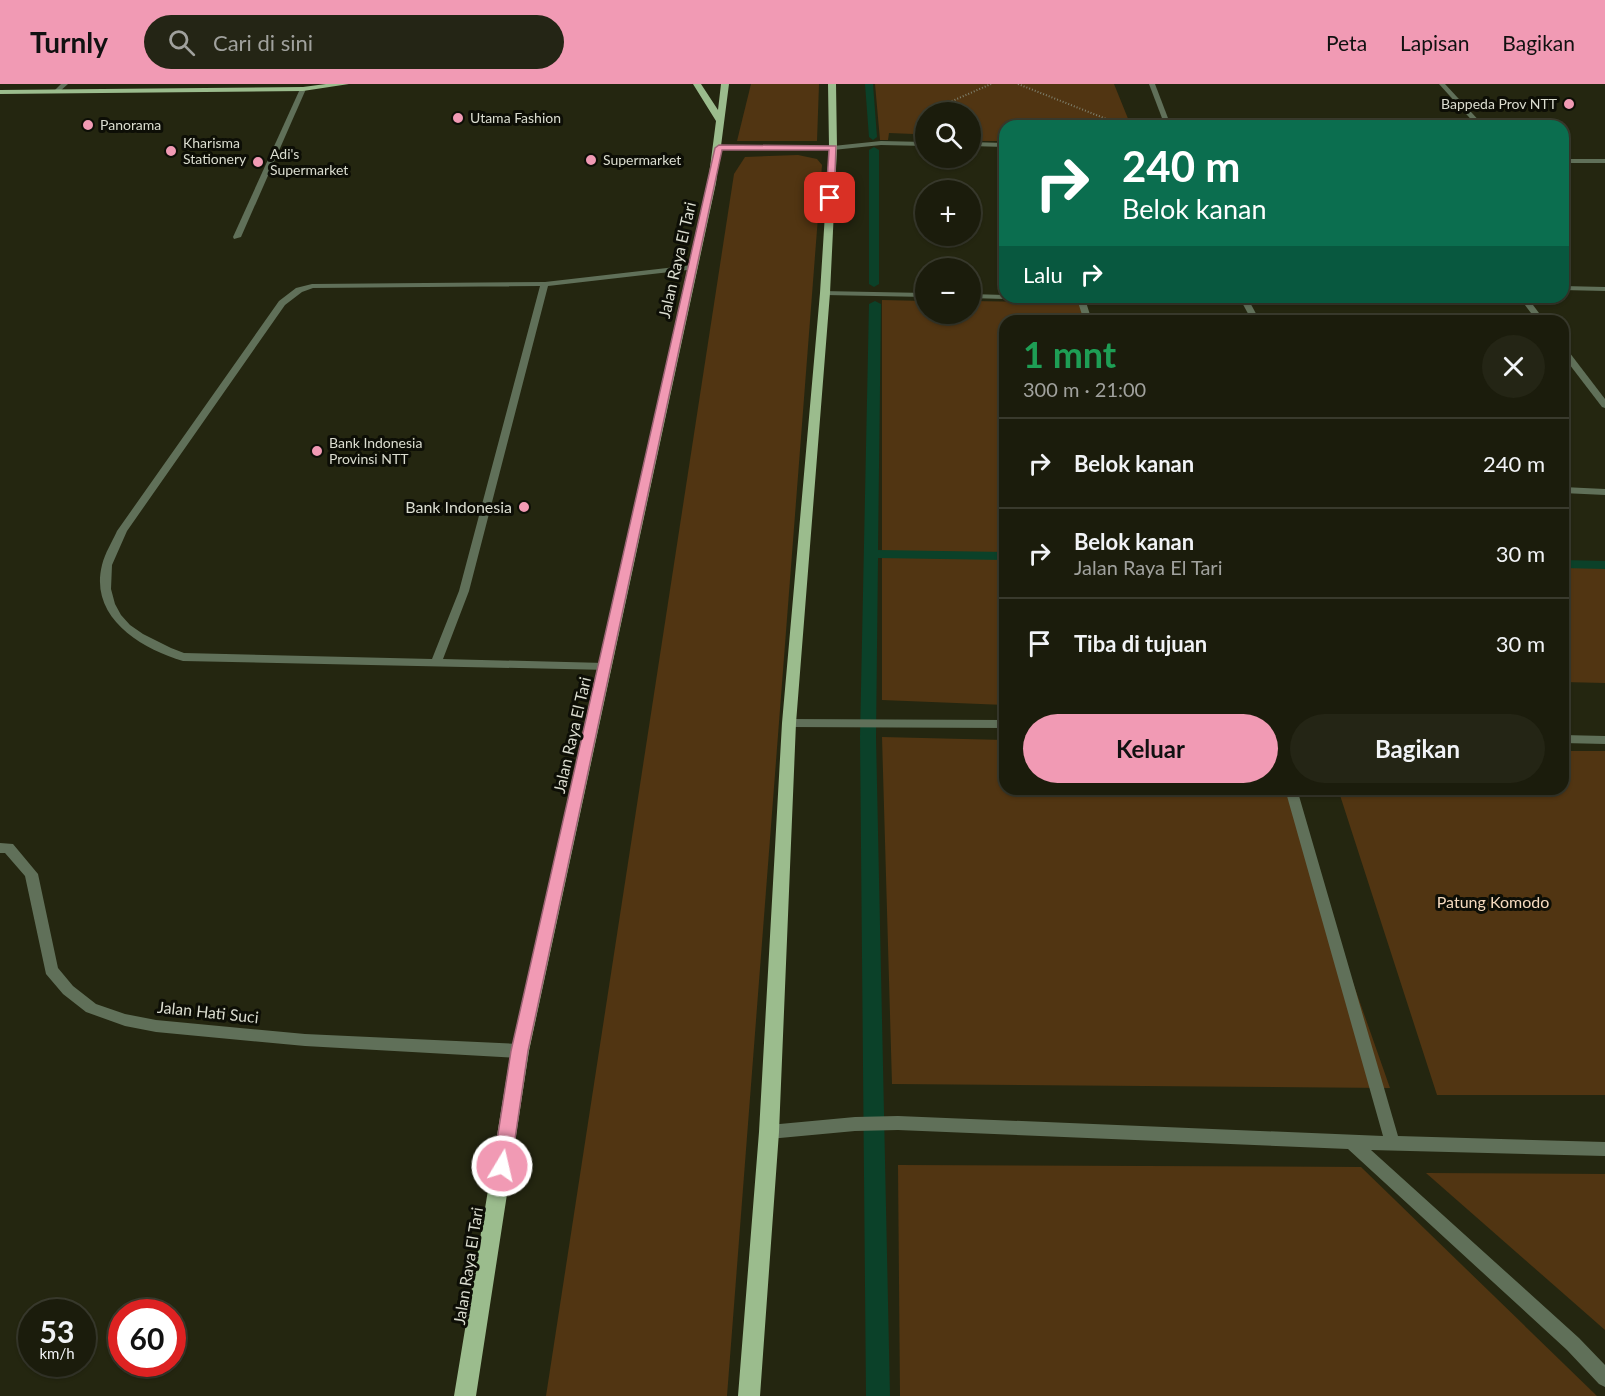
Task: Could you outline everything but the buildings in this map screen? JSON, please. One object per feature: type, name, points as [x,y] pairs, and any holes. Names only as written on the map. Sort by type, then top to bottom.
[{"type":"main road","points":[[0,92],[303,89],[345,84]]},
{"type":"main road","points":[[697,84],[721,122]]},
{"type":"main road","name":"Jalan Raya El Tari","points":[[465,1396],[520,1051],[719,148],[725,84]]},
{"type":"main road","points":[[749,1396],[769,1132],[789,723],[825,293],[833,148],[832,84]]},
{"type":"main road","points":[[719,148],[833,148]]},
{"type":"street","points":[[57,91],[65,84]]},
{"type":"street","points":[[1152,84],[1166,120]]},
{"type":"street","points":[[1442,84],[1475,120]]},
{"type":"street","points":[[237,237],[303,89]]},
{"type":"street","points":[[833,148],[915,144]]},
{"type":"street","points":[[981,144],[999,145]]},
{"type":"street","points":[[1569,161],[1605,161]]},
{"type":"street","points":[[605,667],[183,657],[144,643],[114,618],[108,597],[106,570],[122,531],[290,294],[312,286],[545,284],[693,267]]},
{"type":"street","points":[[436,663],[464,591],[545,284]]},
{"type":"street","points":[[1569,288],[1605,289]]},
{"type":"street","points":[[825,293],[915,295]]},
{"type":"street","points":[[981,296],[999,297]]},
{"type":"street","points":[[1569,358],[1605,405]]},
{"type":"street","points":[[1569,490],[1605,492]]},
{"type":"street","points":[[789,723],[999,724]]},
{"type":"street","points":[[1569,739],[1605,740]]},
{"type":"street","points":[[1293,795],[1393,1144]]},
{"type":"street","name":"Jalan Hati Suci","points":[[0,848],[8,848],[31,874],[51,970],[68,990],[92,1008],[125,1020],[156,1026],[305,1040],[520,1051]]},
{"type":"street","points":[[769,1132],[855,1124],[898,1123],[1393,1144],[1605,1149]]},
{"type":"street","points":[[1351,1142],[1573,1344],[1605,1378]]},
{"type":"path","points":[[949,102],[991,84]]},
{"type":"path","points":[[1018,84],[1109,120]]},
{"type":"green space","points":[[751,84],[819,84],[817,141],[737,141]]},
{"type":"green space","points":[[875,84],[1114,84],[1129,120],[999,120],[999,141],[981,141],[981,102],[915,102],[915,141],[914,134],[889,133],[888,140],[880,140]]},
{"type":"green space","points":[[798,155],[817,159],[822,165],[727,1396],[546,1396],[734,174],[745,157]]},
{"type":"green space","points":[[882,300],[915,301],[915,324],[981,324],[981,301],[1084,303],[1087,315],[999,315],[999,705],[882,700]]},
{"type":"green space","points":[[1569,563],[1605,563],[1605,683],[1569,682]]},
{"type":"green space","points":[[882,737],[999,740],[999,795],[1287,795],[1390,1088],[892,1084]]},
{"type":"green space","name":"Patung Komodo","points":[[1569,751],[1605,751],[1605,1095],[1437,1095],[1340,795],[1569,795]]},
{"type":"green space","points":[[898,1165],[1361,1167],[1597,1396],[900,1396]]},
{"type":"green space","points":[[1426,1173],[1605,1174],[1605,1330]]},
{"type":"waterway","points":[[869,84],[873,137]]},
{"type":"waterway","points":[[874,150],[874,284]]},
{"type":"waterway","points":[[875,304],[868,737],[878,1396]]},
{"type":"waterway","points":[[872,554],[999,556]]},
{"type":"waterway","points":[[1569,564],[1605,565]]},
{"type":"place","name":"Bappeda Prov NTT","points":[[1569,104]]},
{"type":"place","name":"Utama Fashion","points":[[458,118]]},
{"type":"place","name":"Panorama","points":[[88,125]]},
{"type":"place","name":"Kharisma Stationery","points":[[171,151]]},
{"type":"place","name":"Supermarket","points":[[591,160]]},
{"type":"place","name":"Adi's Supermarket","points":[[258,162]]},
{"type":"place","name":"Bank Indonesia Provinsi NTT","points":[[317,451]]},
{"type":"place","name":"Bank Indonesia","points":[[524,507]]},
{"type":"route","points":[[502,1166],[520,1051],[719,148],[833,148],[830,198]]}]
